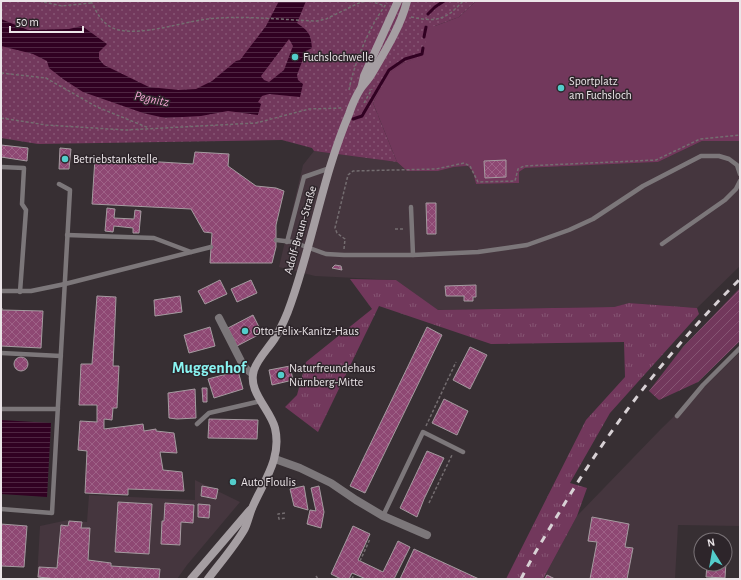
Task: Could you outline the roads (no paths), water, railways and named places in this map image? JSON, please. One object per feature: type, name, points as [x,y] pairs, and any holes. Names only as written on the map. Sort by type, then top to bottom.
[{"type":"main road","name":"Adolf-Braun-Straße","points":[[253,374],[256,364],[276,337],[291,304],[330,168],[344,126],[361,88],[364,76],[398,1]]},
{"type":"main road","name":"Adolf-Braun-Straße","points":[[361,88],[370,77],[391,38],[407,1]]},
{"type":"main road","points":[[208,579],[245,528],[253,506],[275,459],[277,443],[275,429],[253,383],[253,374]]},
{"type":"main road","points":[[191,579],[253,506]]},
{"type":"street","points":[[218,318],[243,365],[253,374]]},
{"type":"street","points":[[275,459],[300,468],[331,483],[383,516],[427,535]]},
{"type":"lane","points":[[276,240],[293,242],[326,254],[344,256],[413,256],[478,252],[527,245],[569,230],[593,219],[643,186],[701,156],[719,156],[729,159],[737,165],[740,174]]},
{"type":"lane","points":[[1,167],[24,168],[22,204],[26,210],[20,292]]},
{"type":"lane","points":[[287,242],[304,177],[330,168]]},
{"type":"lane","points":[[662,244],[725,200],[736,190],[740,181]]},
{"type":"lane","points":[[1,509],[52,513],[70,190],[59,184]]},
{"type":"lane","points":[[411,207],[413,256]]},
{"type":"lane","points":[[67,235],[154,238],[191,252]]},
{"type":"lane","points":[[1,291],[31,291],[65,284],[212,246]]},
{"type":"lane","points":[[677,416],[703,385],[740,348]]},
{"type":"lane","points":[[1,353],[61,356]]},
{"type":"lane","points":[[197,424],[210,413],[261,401]]},
{"type":"lane","points":[[1,409],[58,409]]},
{"type":"lane","points":[[383,516],[423,432],[463,452]]},
{"type":"water","name":"Pegnitz","points":[[279,1],[306,1],[297,23],[308,33],[311,39],[312,48],[306,51],[297,75],[298,80],[303,84],[300,97],[269,94],[262,96],[258,102],[261,104],[258,115],[228,111],[201,116],[165,118],[143,113],[83,92],[49,68],[47,61],[33,54],[1,46],[1,19],[28,30],[69,29],[82,26],[107,44],[99,52],[99,59],[104,65],[149,87],[179,90],[196,89],[212,81],[236,61],[240,60],[266,26]],"holes":[[[289,39],[293,46],[284,70],[269,82],[264,80],[261,76]]]},
{"type":"water","points":[[1,420],[51,423],[47,497],[1,494]]},
{"type":"waterway","points":[[428,14],[444,1]]},
{"type":"waterway","points":[[424,37],[426,27]]},
{"type":"waterway","points":[[353,119],[362,116],[389,70],[405,59],[422,54],[423,48]]},
{"type":"railway","points":[[521,579],[530,561],[581,477],[622,417],[690,332],[740,279]]},
{"type":"place","name":"Fuchslochwelle","points":[[295,57]]},
{"type":"place","name":"Sportplatz am Fuchsloch","points":[[561,88]]},
{"type":"place","name":"Betriebstankstelle","points":[[65,159]]},
{"type":"place","name":"Otto-Felix-Kanitz-Haus","points":[[245,331]]},
{"type":"place","name":"Naturfreundehaus Nürnberg-Mitte","points":[[281,375]]},
{"type":"place","name":"Auto Floulis","points":[[233,482]]},
{"type":"district","name":"Muggenhof","points":[[209,367]]}]
